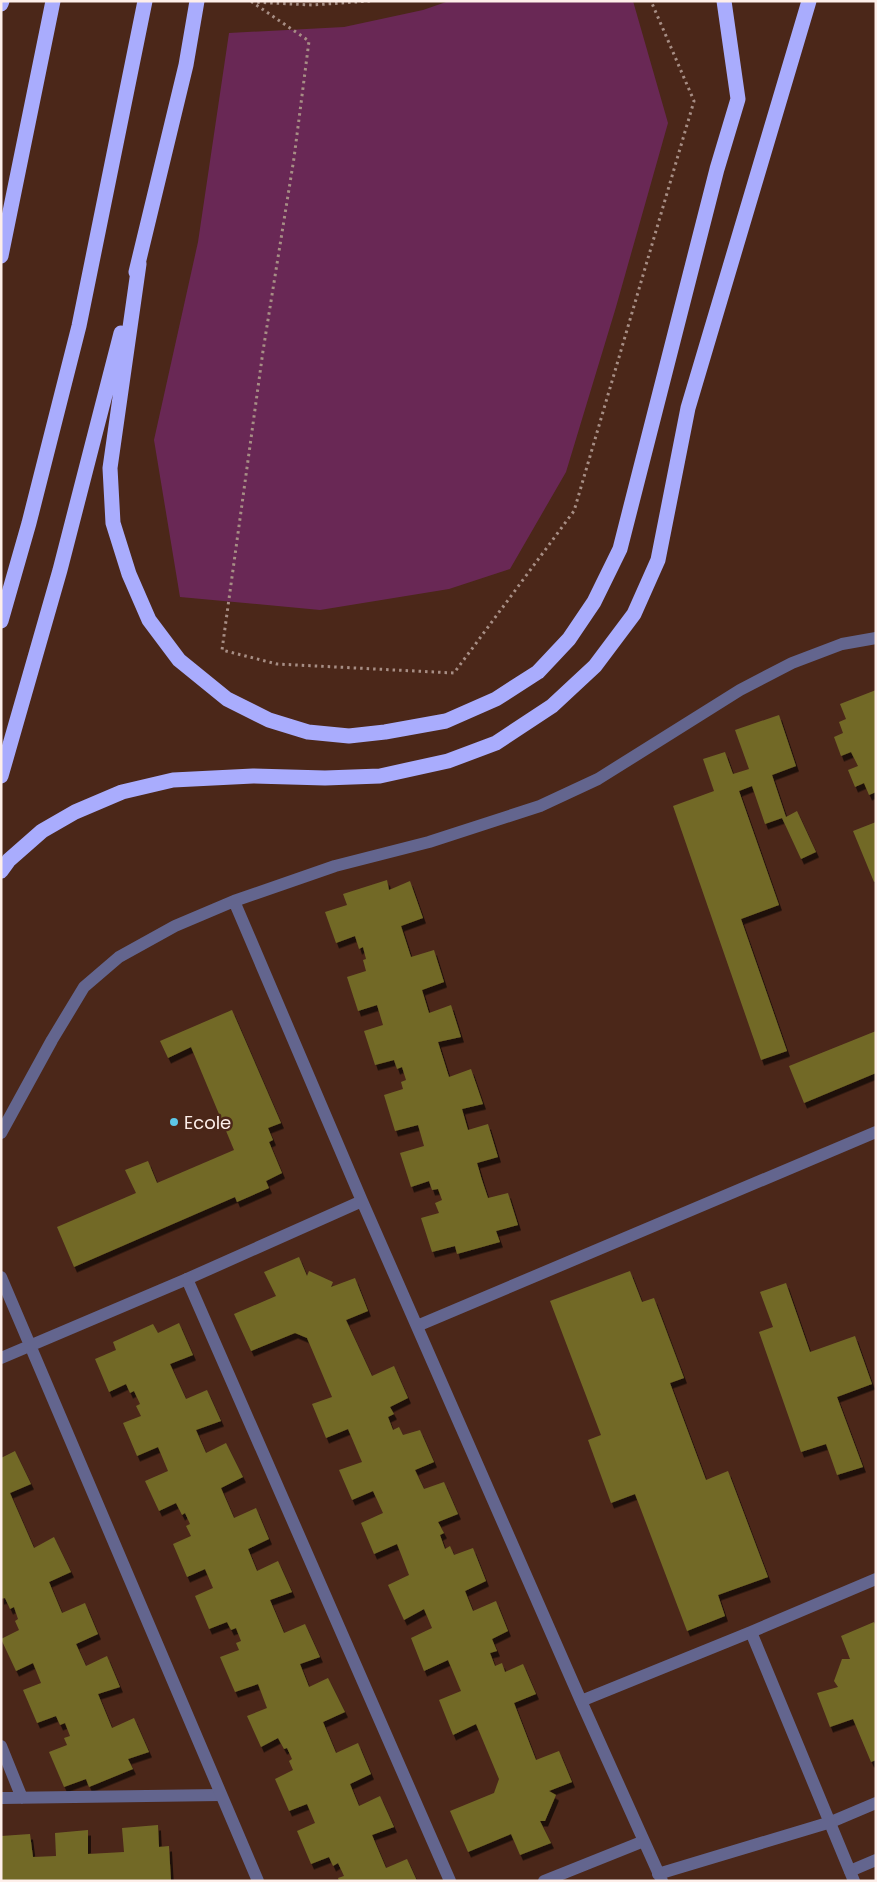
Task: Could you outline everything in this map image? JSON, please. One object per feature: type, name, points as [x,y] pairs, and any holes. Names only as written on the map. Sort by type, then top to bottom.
[{"type":"highway","points":[[1,256],[53,1]]},
{"type":"highway","points":[[1,621],[29,523],[79,326],[145,1]]},
{"type":"highway","points":[[1,776],[60,570],[139,264],[186,65],[198,1]]},
{"type":"highway","points":[[139,264],[110,468],[113,523],[129,574],[149,620],[179,660],[227,699],[269,720],[308,732],[349,736],[385,732],[446,721],[496,699],[538,672],[570,639],[594,602],[620,549],[717,169],[738,98],[724,1]]},
{"type":"highway","points":[[1,871],[9,860],[42,831],[75,812],[122,792],[172,780],[253,776],[325,778],[380,776],[448,761],[496,743],[552,706],[595,666],[634,614],[658,560],[688,408],[809,1]]},
{"type":"street","points":[[1,1133],[52,1040],[84,987],[119,957],[175,926],[234,901],[334,866],[429,842],[540,806],[598,779],[740,690],[792,663],[842,644],[876,638]]},
{"type":"street","points":[[234,901],[362,1201],[660,1877],[831,1822],[876,1803]]},
{"type":"street","points":[[417,1326],[876,1132]]},
{"type":"street","points":[[1,1358],[187,1279],[362,1201]]},
{"type":"street","points":[[1,1277],[258,1881]]},
{"type":"street","points":[[187,1279],[450,1881]]},
{"type":"street","points":[[581,1701],[876,1579]]},
{"type":"street","points":[[751,1632],[852,1876],[876,1860]]},
{"type":"street","points":[[1,1746],[22,1798]]},
{"type":"street","points":[[1,1798],[220,1795]]},
{"type":"street","points":[[544,1881],[644,1841]]},
{"type":"path","points":[[370,1],[312,4],[252,2],[309,41],[294,158],[263,351],[222,650],[277,664],[454,674],[574,511],[692,110],[694,100],[651,1]]},
{"type":"shaded area","points":[[449,1],[633,1],[668,123],[616,307],[566,472],[510,569],[449,589],[320,610],[180,597],[154,440],[198,242],[229,33],[344,27],[423,10]]},
{"type":"building","points":[[876,690],[876,792],[869,795],[864,783],[855,787],[848,770],[858,766],[851,752],[841,756],[834,737],[843,733],[839,722],[846,719],[840,704]]},
{"type":"building","points":[[779,715],[796,766],[772,775],[786,817],[797,811],[816,852],[801,859],[782,818],[765,824],[752,786],[739,791],[779,905],[741,919],[787,1051],[761,1060],[673,806],[714,791],[703,759],[725,752],[733,774],[749,769],[735,730]]},
{"type":"building","points":[[876,822],[876,881],[874,882],[853,831]]},
{"type":"building","points":[[387,880],[389,890],[410,881],[423,918],[401,926],[411,957],[434,950],[444,982],[422,990],[429,1013],[451,1005],[461,1037],[438,1042],[449,1077],[471,1069],[483,1104],[462,1109],[468,1130],[488,1124],[498,1157],[477,1163],[482,1180],[488,1198],[508,1193],[518,1225],[496,1231],[500,1242],[457,1254],[455,1246],[432,1252],[421,1218],[439,1213],[435,1203],[442,1200],[438,1189],[432,1190],[429,1181],[411,1187],[400,1153],[424,1146],[418,1125],[395,1131],[384,1095],[403,1089],[401,1082],[406,1080],[402,1067],[397,1069],[394,1060],[375,1065],[364,1031],[383,1025],[377,1005],[358,1011],[347,977],[366,971],[363,960],[366,959],[363,947],[359,949],[355,936],[336,943],[325,912],[347,905],[343,894]]},
{"type":"building","points":[[232,1010],[281,1123],[268,1128],[273,1140],[269,1142],[282,1173],[266,1181],[269,1188],[237,1202],[235,1197],[74,1267],[57,1227],[136,1193],[125,1170],[148,1161],[157,1183],[234,1150],[191,1047],[168,1058],[160,1041]]},
{"type":"building","points":[[876,1031],[876,1073],[804,1103],[789,1066]]},
{"type":"building","points":[[299,1257],[307,1276],[309,1271],[333,1282],[331,1287],[355,1278],[368,1311],[346,1320],[372,1376],[394,1366],[408,1398],[390,1407],[394,1414],[388,1417],[393,1430],[399,1427],[403,1435],[420,1430],[434,1462],[415,1470],[424,1489],[444,1482],[458,1514],[438,1522],[444,1533],[440,1535],[445,1549],[450,1546],[454,1555],[473,1548],[486,1581],[465,1591],[473,1611],[496,1601],[508,1631],[492,1639],[497,1651],[490,1653],[495,1666],[502,1663],[505,1672],[523,1664],[536,1694],[514,1703],[536,1760],[559,1751],[572,1782],[549,1791],[556,1795],[545,1821],[540,1821],[551,1843],[520,1855],[511,1834],[468,1852],[450,1811],[494,1793],[499,1779],[476,1724],[453,1735],[439,1700],[461,1691],[448,1660],[424,1671],[411,1638],[432,1628],[424,1609],[404,1620],[388,1585],[409,1575],[397,1544],[374,1554],[361,1523],[383,1513],[373,1491],[352,1500],[339,1470],[362,1462],[348,1429],[326,1438],[312,1404],[332,1397],[307,1338],[295,1333],[251,1351],[234,1314],[276,1296],[264,1272]]},
{"type":"building","points":[[630,1271],[642,1302],[654,1298],[684,1378],[670,1383],[706,1480],[728,1471],[768,1577],[718,1595],[725,1616],[687,1631],[635,1494],[611,1503],[588,1440],[601,1435],[550,1301]]},
{"type":"building","points":[[786,1283],[810,1352],[855,1336],[872,1384],[837,1397],[863,1467],[837,1475],[826,1444],[801,1452],[759,1332],[773,1327],[760,1292]]},
{"type":"building","points":[[179,1323],[193,1355],[170,1364],[186,1399],[207,1390],[221,1421],[196,1430],[206,1453],[226,1443],[243,1477],[221,1488],[234,1518],[256,1508],[269,1539],[248,1549],[257,1571],[278,1561],[292,1592],[270,1600],[284,1633],[305,1624],[320,1657],[300,1664],[309,1687],[328,1678],[345,1712],[323,1722],[336,1753],[358,1743],[371,1774],[350,1784],[359,1806],[380,1796],[394,1827],[372,1835],[386,1868],[407,1859],[417,1881],[339,1881],[338,1878],[344,1876],[338,1863],[333,1866],[329,1857],[311,1864],[297,1831],[315,1823],[307,1804],[289,1811],[275,1779],[293,1770],[289,1761],[292,1759],[287,1748],[284,1749],[278,1738],[261,1747],[247,1716],[267,1708],[258,1684],[235,1692],[220,1657],[239,1650],[236,1643],[241,1641],[236,1628],[231,1630],[227,1622],[209,1629],[195,1596],[213,1588],[205,1569],[187,1577],[173,1544],[191,1536],[186,1526],[190,1524],[185,1513],[182,1515],[176,1503],[159,1511],[145,1481],[168,1471],[158,1447],[137,1456],[123,1423],[141,1416],[136,1406],[140,1404],[134,1391],[130,1393],[126,1384],[109,1392],[95,1359],[116,1350],[113,1342],[153,1324],[158,1333]]},
{"type":"building","points":[[15,1451],[31,1484],[10,1493],[34,1548],[54,1537],[71,1572],[49,1582],[62,1613],[85,1603],[98,1634],[76,1644],[86,1666],[107,1656],[120,1687],[98,1694],[112,1728],[134,1718],[149,1752],[128,1759],[133,1769],[89,1787],[86,1779],[64,1787],[49,1752],[67,1745],[64,1738],[70,1736],[65,1723],[60,1725],[56,1716],[37,1723],[23,1690],[41,1683],[33,1663],[16,1671],[1,1639],[19,1630],[15,1621],[18,1619],[14,1607],[10,1609],[5,1598],[1,1599],[1,1458]]},
{"type":"building","points":[[874,1622],[876,1626],[876,1760],[871,1762],[853,1719],[830,1727],[817,1693],[838,1687],[834,1681],[842,1659],[850,1659],[841,1636]]},
{"type":"building","points":[[158,1825],[159,1847],[169,1846],[171,1881],[1,1881],[1,1836],[30,1834],[33,1857],[56,1856],[55,1833],[88,1830],[88,1854],[124,1852],[122,1828]]},
{"type":"place","name":"Ecole","points":[[174,1122]]}]
